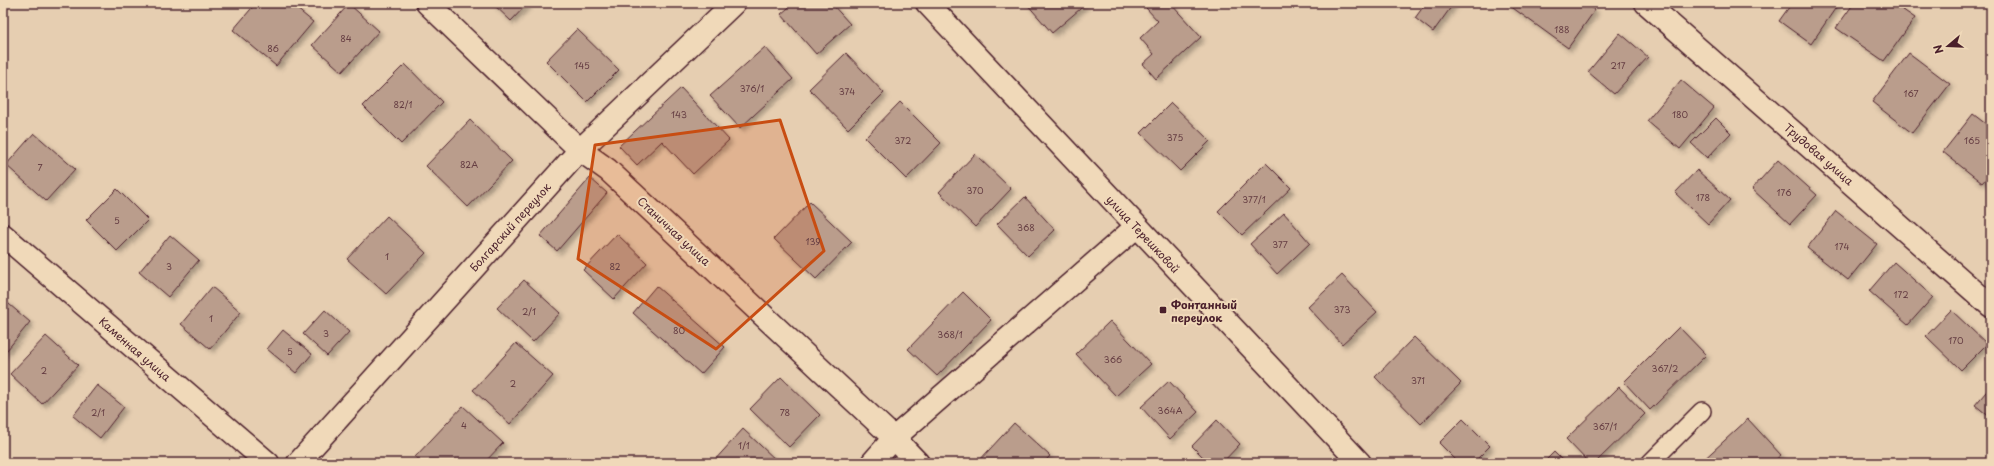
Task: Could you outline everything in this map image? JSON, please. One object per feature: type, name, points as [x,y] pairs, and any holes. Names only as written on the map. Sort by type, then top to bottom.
[{"type":"street","name":"Станичная улица","points":[[427,3],[580,150],[608,170],[894,438],[918,463]]},
{"type":"street","name":"Болгарский переулок","points":[[298,463],[580,150],[734,3]]},
{"type":"street","name":"улица Терешковой","points":[[927,3],[1136,227],[1360,463]]},
{"type":"street","name":"Трудовая улица","points":[[1646,3],[1991,306]]},
{"type":"street","points":[[872,463],[894,438],[1136,227]]},
{"type":"street","name":"Каменная улица","points":[[3,235],[268,463]]},
{"type":"lane","points":[[1650,463],[1702,411]]},
{"type":"highlighted area","points":[[780,120],[824,251],[716,349],[578,259],[595,145]]},
{"type":"building","points":[[256,3],[290,3],[313,22],[276,66],[233,30]]},
{"type":"building","points":[[492,3],[528,3],[511,21]]},
{"type":"building","points":[[794,3],[831,3],[850,24],[816,54],[781,14]]},
{"type":"building","points":[[1026,3],[1087,3],[1052,33]]},
{"type":"building","points":[[1152,3],[1170,3],[1201,37],[1156,79],[1143,64],[1154,54],[1140,38],[1158,21],[1146,8]]},
{"type":"building","points":[[1426,3],[1454,3],[1433,32],[1415,18]]},
{"type":"building","points":[[1506,3],[1586,3],[1595,10],[1568,48]]},
{"type":"building","points":[[1792,3],[1839,3],[1811,44],[1779,21]]},
{"type":"building","points":[[1854,3],[1893,3],[1915,18],[1884,61],[1836,28]]},
{"type":"building","points":[[349,4],[379,31],[342,72],[312,45]]},
{"type":"building","points":[[577,29],[619,70],[587,102],[546,61]]},
{"type":"building","points":[[1620,33],[1648,57],[1614,94],[1588,72]]},
{"type":"building","points":[[765,47],[793,79],[740,128],[710,96]]},
{"type":"building","points":[[846,53],[884,93],[848,129],[809,89]]},
{"type":"building","points":[[1909,53],[1950,84],[1912,133],[1872,102]]},
{"type":"building","points":[[405,64],[442,102],[401,144],[363,106]]},
{"type":"building","points":[[1681,80],[1714,108],[1680,149],[1647,121]]},
{"type":"building","points":[[681,88],[729,140],[693,174],[662,141],[637,165],[619,146]]},
{"type":"building","points":[[900,102],[941,143],[906,179],[865,138]]},
{"type":"building","points":[[1171,103],[1210,141],[1180,171],[1141,133]]},
{"type":"building","points":[[1973,114],[1991,128],[1991,173],[1982,183],[1943,152]]},
{"type":"building","points":[[1716,118],[1731,133],[1707,158],[1691,143]]},
{"type":"building","points":[[470,120],[512,161],[468,207],[426,166]]},
{"type":"building","points":[[34,133],[75,169],[46,201],[6,165]]},
{"type":"building","points":[[975,154],[1011,189],[975,227],[939,192]]},
{"type":"building","points":[[1778,160],[1817,195],[1790,224],[1752,189]]},
{"type":"building","points":[[1266,163],[1291,188],[1242,235],[1218,211]]},
{"type":"building","points":[[1697,170],[1730,200],[1708,224],[1675,193]]},
{"type":"building","points":[[590,178],[607,193],[557,251],[540,236]]},
{"type":"building","points":[[117,189],[148,220],[117,251],[86,220]]},
{"type":"building","points":[[1025,197],[1055,230],[1028,256],[997,224]]},
{"type":"building","points":[[810,202],[852,242],[816,279],[774,239]]},
{"type":"building","points":[[1836,211],[1877,244],[1848,280],[1807,248]]},
{"type":"building","points":[[1284,213],[1310,243],[1277,274],[1250,244]]},
{"type":"building","points":[[387,216],[426,253],[386,294],[347,259]]},
{"type":"building","points":[[617,234],[647,263],[614,299],[583,270]]},
{"type":"building","points":[[170,235],[199,260],[168,297],[139,272]]},
{"type":"building","points":[[1894,262],[1933,297],[1908,325],[1869,291]]},
{"type":"building","points":[[1342,275],[1377,312],[1342,344],[1308,307]]},
{"type":"building","points":[[524,280],[560,313],[533,342],[497,308]]},
{"type":"building","points":[[656,286],[725,347],[701,374],[633,313]]},
{"type":"building","points":[[212,287],[241,312],[210,349],[181,324]]},
{"type":"building","points":[[963,292],[991,320],[937,376],[908,349]]},
{"type":"building","points":[[3,299],[30,322],[3,355]]},
{"type":"building","points":[[325,310],[349,332],[327,356],[303,334]]},
{"type":"building","points":[[1951,310],[1987,344],[1961,370],[1926,336]]},
{"type":"building","points":[[1110,321],[1151,364],[1116,396],[1076,354]]},
{"type":"building","points":[[1679,327],[1706,355],[1650,410],[1624,382]]},
{"type":"building","points":[[283,330],[312,354],[296,373],[267,349]]},
{"type":"building","points":[[46,336],[78,365],[42,404],[10,374]]},
{"type":"building","points":[[1414,337],[1461,383],[1421,424],[1375,377]]},
{"type":"building","points":[[516,343],[553,376],[510,424],[473,390]]},
{"type":"building","points":[[781,377],[820,415],[789,447],[750,409]]},
{"type":"building","points":[[1169,381],[1198,412],[1170,439],[1141,407]]},
{"type":"building","points":[[97,385],[124,407],[100,438],[73,416]]},
{"type":"building","points":[[1991,386],[1991,418],[1975,405]]},
{"type":"building","points":[[1619,387],[1645,414],[1595,463],[1589,463],[1566,439]]},
{"type":"building","points":[[463,406],[503,443],[484,463],[422,463],[415,457]]},
{"type":"building","points":[[1463,419],[1490,446],[1473,463],[1459,463],[1439,443]]},
{"type":"building","points":[[1748,419],[1781,455],[1772,463],[1700,463]]},
{"type":"building","points":[[1217,420],[1240,444],[1222,463],[1209,463],[1192,446]]},
{"type":"building","points":[[1014,423],[1050,456],[1043,463],[977,463]]},
{"type":"building","points":[[743,429],[777,461],[775,463],[712,463]]},
{"type":"building","points":[[1554,452],[1565,463],[1543,463]]},
{"type":"place","name":"Фонтанный переулок","points":[[1163,310]]}]
